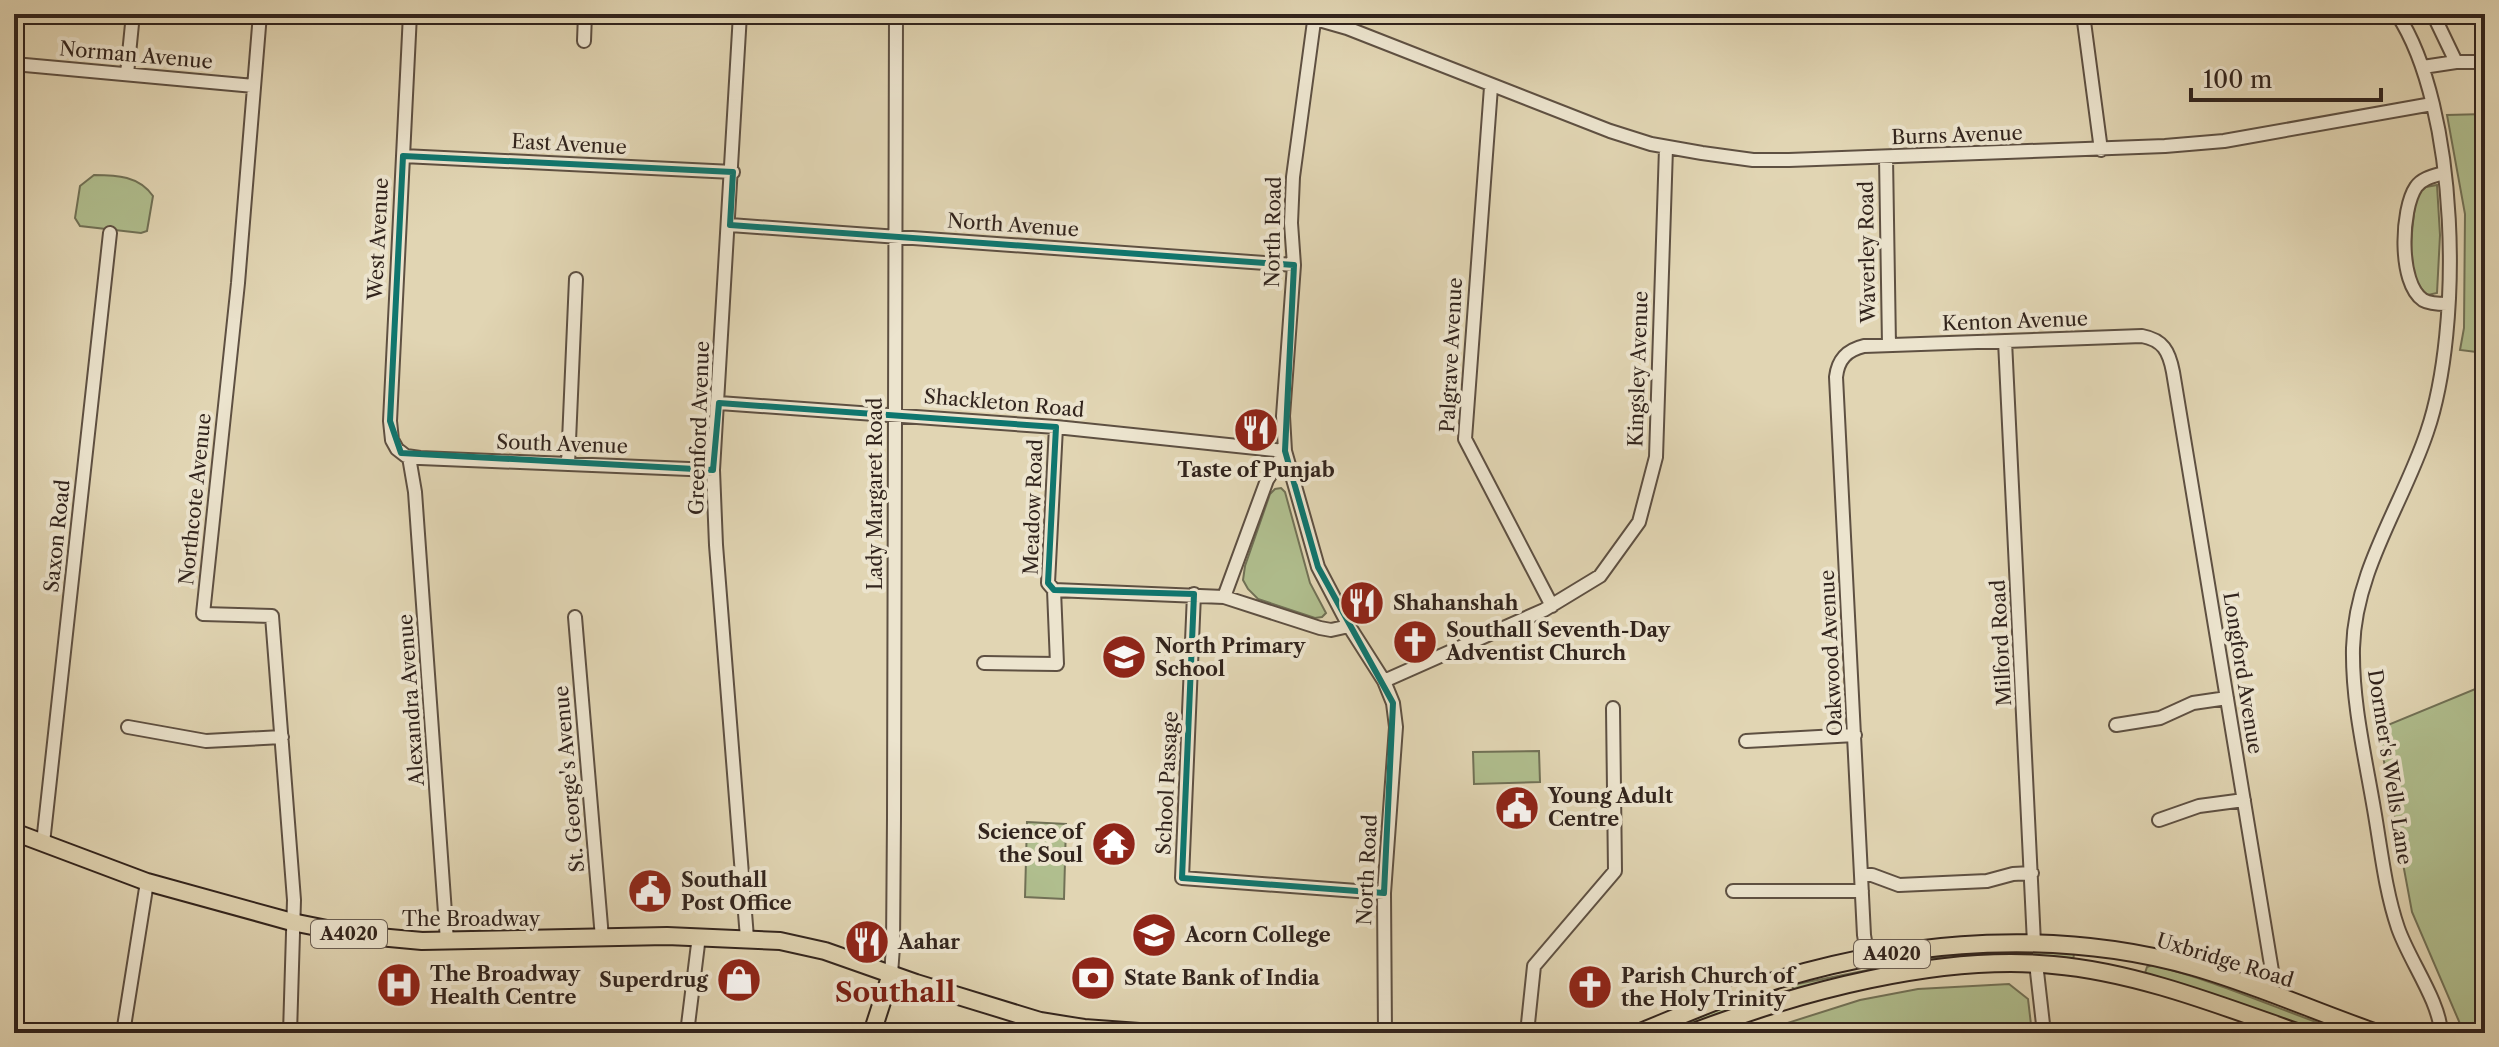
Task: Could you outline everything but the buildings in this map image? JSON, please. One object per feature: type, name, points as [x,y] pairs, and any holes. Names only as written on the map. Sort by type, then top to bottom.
[{"type":"main road","name":"The Broadway","points":[[16,833],[147,882],[292,922],[373,938],[447,941],[699,936],[747,938],[803,945],[891,974]]},
{"type":"main road","name":"Uxbridge Road","points":[[1638,1033],[1739,992],[1782,978],[1868,958],[1936,948],[2034,943],[2095,946],[2195,968],[2377,1033]]},
{"type":"main road","points":[[2134,981],[2139,955]]},
{"type":"main road","name":"A4020","points":[[1691,1033],[1754,1010],[1912,972],[2036,963],[2066,966],[2134,981],[2217,1004],[2299,1033]]},
{"type":"main road","name":"A4020","points":[[891,974],[1040,1021],[1083,1031],[1153,1033]]},
{"type":"main road","points":[[872,1033],[891,974]]},
{"type":"main road","points":[[1782,978],[1788,1001]]},
{"type":"street","points":[[127,74],[133,14]]},
{"type":"street","name":"Northcote Avenue","points":[[260,14],[238,283],[203,614],[272,616],[294,900],[290,1033]]},
{"type":"street","name":"West Avenue","points":[[409,457],[394,445],[390,421],[410,14]]},
{"type":"street","points":[[584,41],[585,14]]},
{"type":"street","name":"Greenford Avenue","points":[[740,14],[730,225],[713,470],[716,545],[747,938]]},
{"type":"street","name":"Lady Margaret Road","points":[[891,974],[896,14]]},
{"type":"street","name":"Burns Avenue","points":[[1298,14],[1314,16],[1347,28],[1597,127],[1666,148],[1753,160],[2101,150],[2224,141],[2432,104]]},
{"type":"street","points":[[2083,14],[2101,150]]},
{"type":"street","name":"Dormer's Wells Lane","points":[[2397,14],[2412,39],[2423,67],[2444,173],[2448,220],[2447,304],[2441,370],[2433,413],[2365,583],[2357,612],[2353,648],[2360,728],[2393,910],[2410,957],[2438,1010],[2441,1033]]},
{"type":"street","points":[[2433,14],[2456,62]]},
{"type":"street","name":"North Road","points":[[1314,16],[1293,177],[1291,223],[1294,265],[1285,375],[1285,451],[1318,567],[1349,626],[1384,681],[1393,703],[1396,727],[1384,893],[1385,1033]]},
{"type":"street","points":[[2423,67],[2485,62]]},
{"type":"street","name":"Norman Avenue","points":[[14,64],[254,86]]},
{"type":"street","name":"Palgrave Avenue","points":[[1491,87],[1465,439],[1552,606]]},
{"type":"street","name":"Kingsley Avenue","points":[[1384,681],[1552,606],[1600,576],[1639,522],[1656,457],[1666,148]]},
{"type":"street","name":"East Avenue","points":[[403,156],[733,172]]},
{"type":"street","name":"Waverley Road","points":[[1886,157],[1889,345]]},
{"type":"street","points":[[2444,173],[2422,181],[2416,187],[2406,222],[2404,243],[2409,275],[2418,295],[2425,301],[2447,304]]},
{"type":"street","name":"North Avenue","points":[[730,225],[1294,265]]},
{"type":"street","name":"Saxon Road","points":[[43,843],[110,233]]},
{"type":"street","points":[[568,464],[576,279]]},
{"type":"street","name":"Kenton Avenue","points":[[1850,350],[1864,346],[2142,336],[2160,342],[2171,359]]},
{"type":"street","name":"Milford Road","points":[[2005,341],[2034,943]]},
{"type":"street","name":"Oakwood Avenue","points":[[1850,350],[1839,363],[1836,377],[1868,958]]},
{"type":"street","name":"Longford Avenue","points":[[2171,359],[2272,971],[2268,993]]},
{"type":"street","name":"Shackleton Road","points":[[719,403],[1056,427],[1285,451]]},
{"type":"street","name":"Meadow Road","points":[[1056,427],[1048,583],[1054,590],[1194,594]]},
{"type":"street","points":[[1224,597],[1267,480],[1285,451]]},
{"type":"street","name":"South Avenue","points":[[409,457],[713,470]]},
{"type":"street","name":"Alexandra Avenue","points":[[409,457],[418,522],[447,941]]},
{"type":"street","points":[[984,663],[1057,664],[1054,590]]},
{"type":"street","points":[[1194,594],[1224,597],[1320,628],[1331,630],[1349,626]]},
{"type":"street","name":"School Passage","points":[[1194,594],[1182,878],[1384,893]]},
{"type":"street","name":"St. George's Avenue","points":[[575,617],[602,938]]},
{"type":"street","points":[[2116,725],[2160,718],[2193,703],[2227,698]]},
{"type":"street","points":[[1527,1033],[1534,966],[1615,871],[1613,708]]},
{"type":"street","points":[[128,727],[206,741],[282,737]]},
{"type":"street","points":[[1746,741],[1855,735]]},
{"type":"street","points":[[2159,820],[2199,806],[2244,800]]},
{"type":"street","points":[[14,865],[16,833]]},
{"type":"street","points":[[1862,875],[1872,875],[1899,885],[1987,881],[2032,873]]},
{"type":"street","points":[[123,1033],[147,882]]},
{"type":"street","points":[[1733,891],[1862,891]]},
{"type":"street","points":[[687,1033],[699,936]]},
{"type":"street","points":[[2036,963],[2044,1033]]},
{"type":"highlighted area","points":[[403,156],[733,172],[730,225],[1294,265],[1285,451],[1318,567],[1393,703],[1384,893],[1182,878],[1194,594],[1054,590],[1048,583],[1056,427],[719,403],[713,470],[401,453],[390,421]]},
{"type":"green space","points":[[2485,114],[2485,353],[2460,350],[2464,328],[2465,214],[2447,115]]},
{"type":"green space","points":[[94,175],[127,178],[147,189],[153,196],[147,231],[141,233],[80,226],[75,218],[80,186]]},
{"type":"green space","points":[[2437,185],[2440,235],[2437,293],[2428,295],[2415,275],[2412,233],[2417,193]]},
{"type":"green space","points":[[1281,488],[1285,492],[1310,583],[1326,613],[1322,617],[1315,618],[1258,599],[1243,580],[1270,494]]},
{"type":"green space","points":[[2485,685],[2485,1033],[2464,1033],[2412,912],[2378,729]]},
{"type":"green space","points":[[1539,751],[1540,782],[1474,784],[1473,752]]},
{"type":"green space","points":[[1027,822],[1066,824],[1064,899],[1025,897]]},
{"type":"green space","points":[[2030,952],[2074,954],[2073,961],[2027,957],[1794,992],[1792,985],[1929,958]]},
{"type":"green space","points":[[2152,965],[2226,988],[2347,1033],[2314,1033],[2149,979],[2145,973],[2147,967]]},
{"type":"green space","points":[[2009,984],[2028,999],[2032,1033],[1756,1033],[1860,1000],[1918,989]]},
{"type":"green space","points":[[1776,989],[1778,997],[1664,1033],[1699,1017]]},
{"type":"place","name":"Taste of Punjab","points":[[1256,430]]},
{"type":"place","name":"Shahanshah","points":[[1362,603]]},
{"type":"place","name":"Southall Seventh-Day Adventist Church","points":[[1415,642]]},
{"type":"place","name":"North Primary School","points":[[1124,657]]},
{"type":"place","name":"Young Adult Centre","points":[[1517,808]]},
{"type":"place","name":"Science of the Soul","points":[[1114,844]]},
{"type":"place","name":"Southall Post Office","points":[[650,891]]},
{"type":"place","name":"Acorn College","points":[[1154,935]]},
{"type":"place","name":"Aahar","points":[[867,942]]},
{"type":"place","name":"State Bank of India","points":[[1093,978]]},
{"type":"place","name":"Superdrug","points":[[739,980]]},
{"type":"place","name":"The Broadway Health Centre","points":[[399,985]]},
{"type":"place","name":"Parish Church of the Holy Trinity","points":[[1590,987]]},
{"type":"district","name":"Southall","points":[[895,992]]}]
